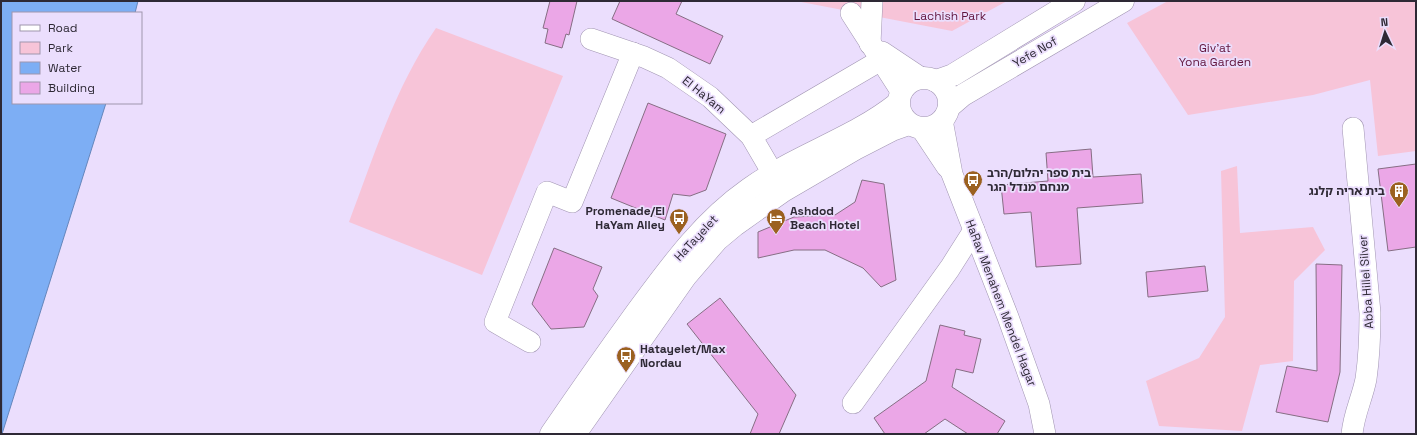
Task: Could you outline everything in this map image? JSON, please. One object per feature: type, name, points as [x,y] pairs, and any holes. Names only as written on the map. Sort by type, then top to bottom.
[{"type":"main road","name":"Yefe Nof","points":[[929,79],[953,74],[1074,1]]},
{"type":"main road","name":"Yefe Nof","points":[[945,114],[963,95],[1123,1]]},
{"type":"main road","points":[[929,79],[947,92],[945,114],[936,125],[915,126],[901,114],[900,97],[910,82],[929,79]]},
{"type":"main road","name":"HaTayelet","points":[[575,434],[669,300],[701,257],[717,240],[735,225],[778,182],[876,119],[900,97]]},
{"type":"main road","name":"HaTayelet","points":[[551,434],[602,361],[690,241],[723,209],[778,182],[855,149],[892,130],[915,126]]},
{"type":"street","points":[[872,1],[876,52]]},
{"type":"street","points":[[850,13],[876,52],[900,97]]},
{"type":"street","name":"El HaYam","points":[[591,39],[633,53],[668,68],[691,82],[710,97],[751,136],[778,182]]},
{"type":"street","points":[[876,52],[929,79]]},
{"type":"street","points":[[751,136],[876,52]]},
{"type":"street","points":[[530,342],[495,322],[547,192],[572,202],[633,53]]},
{"type":"street","name":"HaRav Menahem Mendel Hagar","points":[[945,114],[952,174],[1008,317],[1036,396],[1045,434]]},
{"type":"street","name":"HaRav Menahem Mendel Hagar","points":[[915,126],[952,174]]},
{"type":"street","name":"Abba Hillel Silver","points":[[1352,434],[1353,417],[1366,381],[1370,342],[1370,313],[1353,128]]},
{"type":"street","points":[[853,403],[950,268],[974,230]]},
{"type":"green space","name":"Lachish Park","points":[[796,1],[1007,1],[952,31]]},
{"type":"green space","name":"Giv'at Yona Garden","points":[[1168,1],[1416,1],[1416,151],[1378,156],[1370,80],[1313,95],[1188,115],[1127,23]]},
{"type":"green space","points":[[436,28],[563,76],[482,275],[349,222],[386,122],[409,74]]},
{"type":"green space","points":[[1237,166],[1240,233],[1313,227],[1325,250],[1294,281],[1293,361],[1260,365],[1242,431],[1159,426],[1146,381],[1199,358],[1225,317],[1221,171]]},
{"type":"water","points":[[1,1],[138,1],[135,12],[12,12],[12,104],[106,104],[2,434]]},
{"type":"building","points":[[550,1],[577,1],[569,35],[566,34],[562,48],[545,43],[548,29],[543,28]]},
{"type":"building","points":[[620,1],[682,1],[676,14],[723,36],[710,64],[612,19]]},
{"type":"building","points":[[648,103],[726,134],[706,190],[690,196],[673,194],[665,220],[611,198]]},
{"type":"building","points":[[1091,149],[1093,177],[1141,174],[1143,203],[1077,208],[1081,264],[1036,267],[1031,212],[1004,214],[1001,185],[1048,181],[1046,153]]},
{"type":"building","name":"בית אריה קלנג","points":[[1416,164],[1416,247],[1388,251],[1378,169]]},
{"type":"building","points":[[862,180],[884,184],[896,280],[881,287],[863,268],[825,250],[794,250],[758,258],[758,232],[794,217],[835,215],[855,202]]},
{"type":"building","points":[[554,248],[602,267],[593,289],[598,296],[584,327],[551,329],[532,304]]},
{"type":"building","points":[[1316,264],[1342,265],[1340,372],[1328,422],[1276,412],[1287,366],[1317,371]]},
{"type":"building","points":[[1205,266],[1208,291],[1148,297],[1146,272]]},
{"type":"building","points":[[720,298],[796,395],[779,434],[750,434],[758,414],[687,324]]},
{"type":"building","points":[[940,325],[965,331],[964,335],[981,339],[973,373],[956,369],[952,387],[1005,421],[997,434],[968,434],[945,419],[924,434],[885,434],[874,418],[926,381]]},
{"type":"place","name":"בית ספר יהלום/הרב מנחם מנדל הגר","points":[[973,197]]},
{"type":"place","name":"בית אריה קלנג","points":[[1399,208]]},
{"type":"place","name":"Promenade/El HaYam Alley","points":[[679,235]]},
{"type":"place","name":"Ashdod Beach Hotel","points":[[776,235]]},
{"type":"place","name":"Hatayelet/Max Nordau","points":[[626,373]]}]
